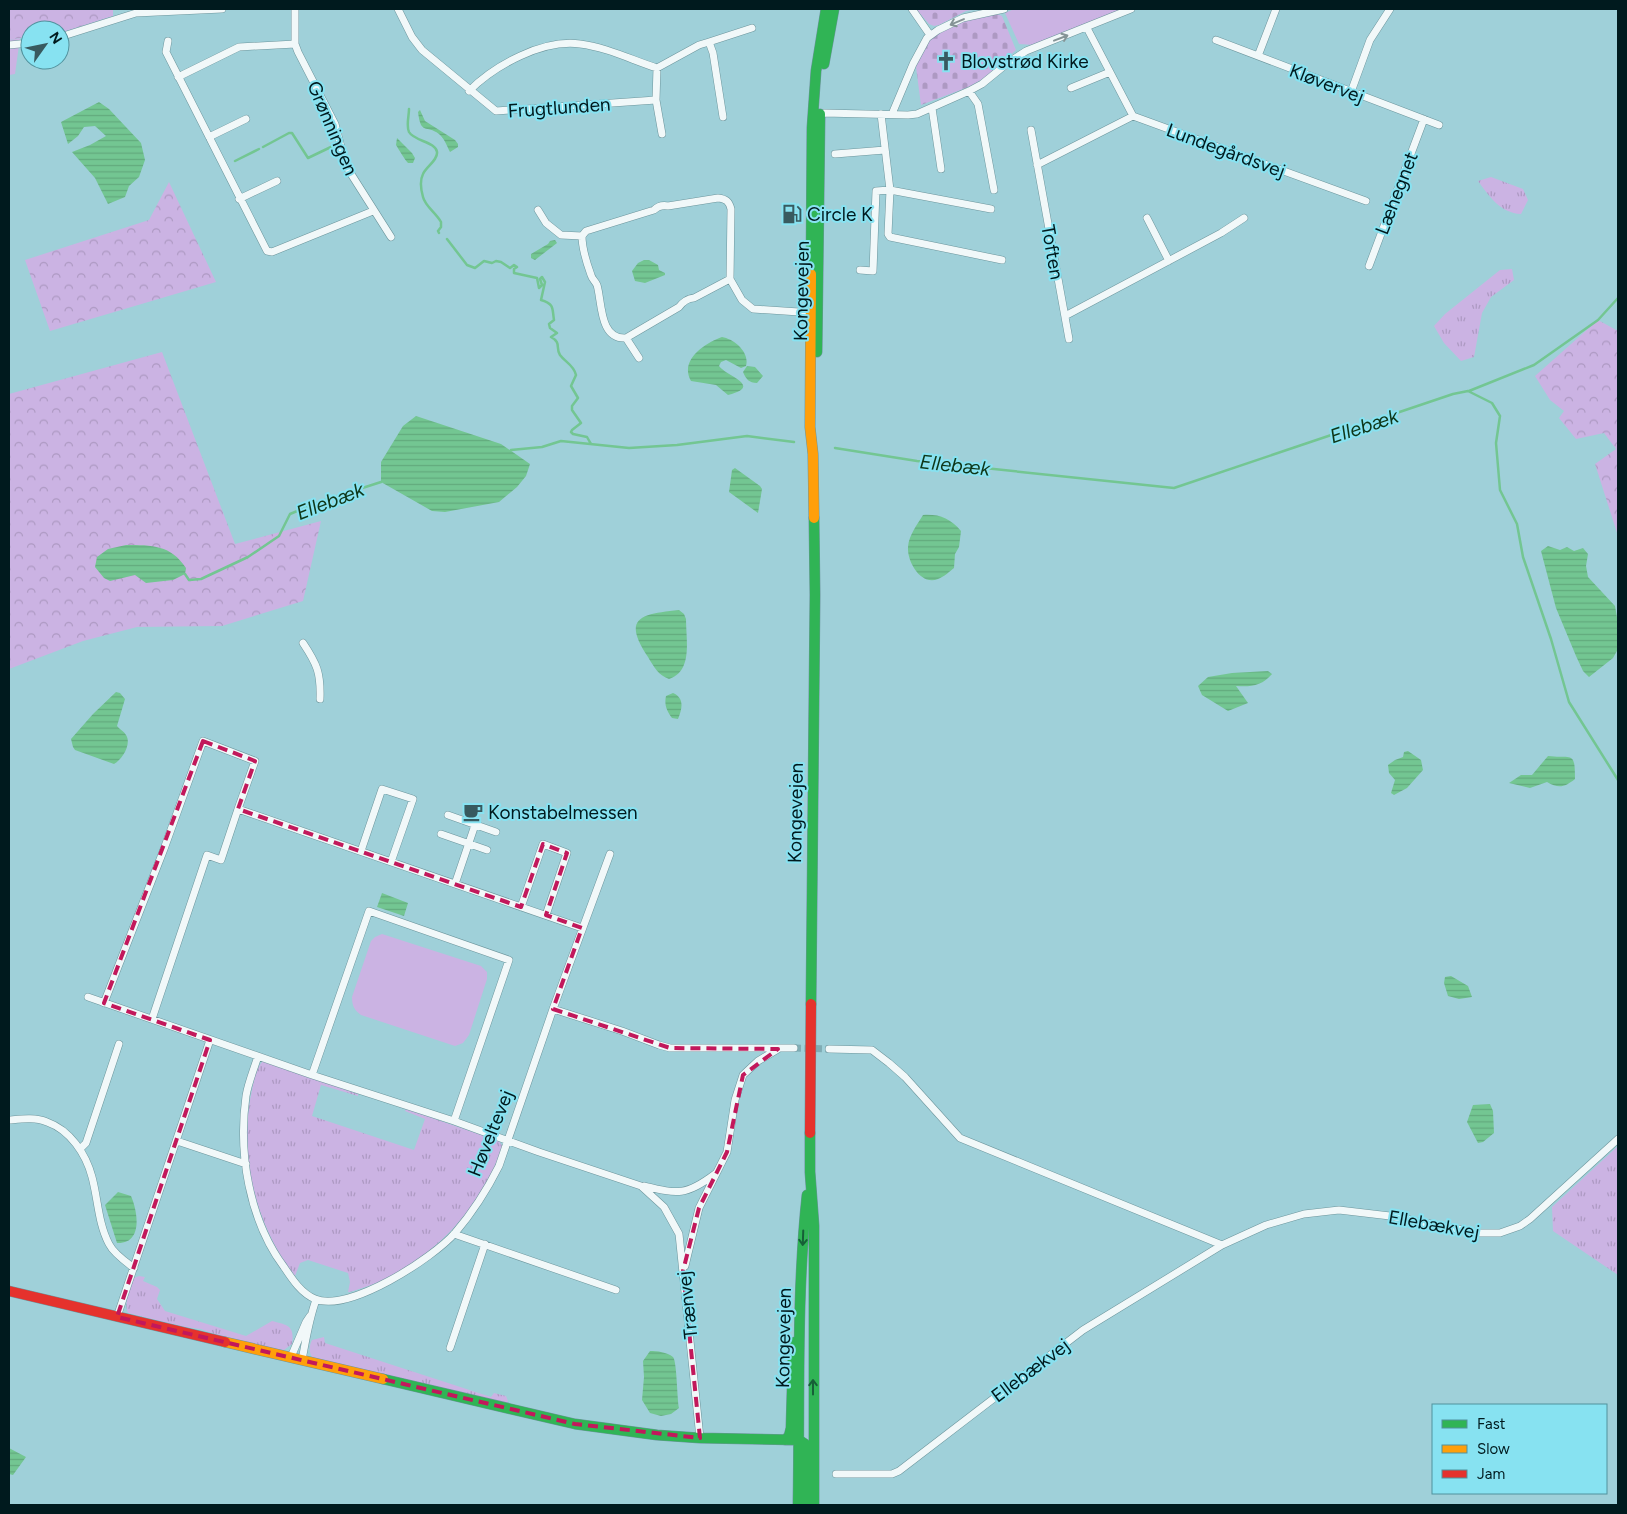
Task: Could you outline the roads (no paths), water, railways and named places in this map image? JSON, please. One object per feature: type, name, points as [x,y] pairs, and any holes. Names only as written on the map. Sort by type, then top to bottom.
[{"type":"main road","name":"Kongevejen","points":[[814,1505],[814,1226],[810,1172],[815,595],[813,454],[816,427],[813,118],[818,52],[826,9]]},
{"type":"main road","name":"Kongevejen","points":[[814,313],[820,116],[826,47],[834,9]]},
{"type":"main road","name":"Kongevejen","points":[[798,1505],[801,1301],[804,1224],[810,1172]]},
{"type":"main road","points":[[9,1291],[575,1424],[657,1435],[799,1440],[805,1444],[807,1450],[807,1505]]},
{"type":"main road","points":[[785,1440],[790,1432],[793,1358],[801,1301]]},
{"type":"main road","points":[[799,1440],[808,1430],[813,1406]]},
{"type":"main road","points":[[785,1440],[792,1447],[798,1476]]},
{"type":"street","points":[[70,34],[136,13],[222,9]]},
{"type":"street","name":"Grønningen","points":[[295,9],[295,44],[335,124],[346,166],[391,237]]},
{"type":"street","name":"Frugtlunden","points":[[398,9],[412,37],[422,50],[469,91],[496,111],[656,100]]},
{"type":"street","points":[[912,9],[930,35]]},
{"type":"street","points":[[892,114],[921,47],[930,35],[963,18],[1004,9]]},
{"type":"street","points":[[820,116],[824,113],[917,114],[970,91],[1024,53],[1131,9]]},
{"type":"street","points":[[1258,56],[1276,9]]},
{"type":"street","points":[[1351,92],[1370,40],[1390,9]]},
{"type":"street","points":[[469,91],[479,81],[519,56],[563,43],[581,44],[597,48],[657,68],[699,45],[752,28]]},
{"type":"street","points":[[1037,165],[1133,116],[1087,28]]},
{"type":"street","name":"Kløvervej","points":[[1216,40],[1439,125]]},
{"type":"street","points":[[168,41],[166,52],[267,251],[272,252],[373,211]]},
{"type":"street","points":[[710,42],[723,117]]},
{"type":"street","points":[[178,77],[240,47],[295,44]]},
{"type":"street","points":[[657,68],[656,100],[662,134]]},
{"type":"street","points":[[1071,88],[1110,72]]},
{"type":"street","points":[[970,91],[978,104],[994,190]]},
{"type":"street","points":[[932,108],[941,169]]},
{"type":"street","points":[[881,114],[890,190],[888,234],[893,239],[1002,260]]},
{"type":"street","name":"Lundegårdsvej","points":[[1133,116],[1366,201]]},
{"type":"street","points":[[208,137],[246,119]]},
{"type":"street","name":"Læhegnet","points":[[1369,266],[1424,119]]},
{"type":"street","name":"Toften","points":[[1031,130],[1069,339]]},
{"type":"street","points":[[835,154],[884,150]]},
{"type":"street","points":[[240,199],[277,181]]},
{"type":"street","points":[[860,270],[873,270],[874,194],[878,190],[890,190],[991,208]]},
{"type":"street","points":[[582,236],[586,231],[654,210],[657,207],[718,198],[725,199],[731,209],[730,279],[742,300],[754,309],[814,313]]},
{"type":"street","points":[[538,210],[546,223],[560,235],[582,236]]},
{"type":"street","points":[[1147,218],[1169,261]]},
{"type":"street","points":[[1065,316],[1221,233],[1244,218]]},
{"type":"street","points":[[582,236],[592,277],[596,282],[601,300],[599,305],[604,322],[614,334],[622,338],[626,338],[682,304],[730,279]]},
{"type":"street","points":[[626,338],[639,358]]},
{"type":"street","points":[[303,643],[316,662],[320,682],[320,699]]},
{"type":"street","points":[[104,1003],[164,849],[203,741],[255,761],[221,860],[207,855],[152,1020]]},
{"type":"street","points":[[361,851],[382,788],[413,799],[391,862]]},
{"type":"street","points":[[238,809],[582,928]]},
{"type":"street","points":[[448,815],[496,832]]},
{"type":"street","points":[[455,884],[475,825]]},
{"type":"street","points":[[441,834],[487,850]]},
{"type":"street","points":[[521,907],[543,844],[567,853],[546,915]]},
{"type":"street","name":"Høveltevej","points":[[316,1300],[340,1300],[386,1283],[410,1269],[454,1234],[488,1188],[509,1140],[553,1009],[610,854]]},
{"type":"street","points":[[312,1075],[368,911],[509,960],[454,1121]]},
{"type":"street","name":"Trænvej","points":[[88,998],[641,1186],[670,1192],[685,1192],[702,1184],[717,1172]]},
{"type":"street","points":[[553,1009],[670,1048],[794,1048]]},
{"type":"street","points":[[117,1317],[210,1040]]},
{"type":"street","points":[[80,1149],[86,1143],[119,1044]]},
{"type":"street","points":[[684,1271],[699,1208],[727,1152],[735,1100],[743,1075],[758,1061],[778,1048]]},
{"type":"street","points":[[829,1049],[872,1050],[905,1077],[960,1138],[1222,1245]]},
{"type":"street","points":[[258,1056],[246,1095],[244,1127],[246,1164],[256,1212],[280,1262],[303,1292],[316,1300],[306,1322],[297,1358]]},
{"type":"street","points":[[9,1120],[29,1118],[47,1122],[65,1132],[80,1149],[92,1176],[98,1212],[109,1246],[134,1268]]},
{"type":"street","name":"Ellebækvej","points":[[836,1474],[892,1474],[899,1471],[1083,1330],[1222,1245],[1266,1225],[1304,1214],[1339,1210],[1390,1216],[1479,1233],[1500,1233],[1520,1226],[1530,1219],[1618,1139]]},
{"type":"street","points":[[177,1142],[246,1164]]},
{"type":"street","name":"Trænvej","points":[[641,1186],[664,1207],[679,1234],[700,1438]]},
{"type":"street","points":[[454,1234],[616,1290]]},
{"type":"street","points":[[450,1348],[485,1244]]},
{"type":"waterway","points":[[409,109],[409,132],[415,138],[433,146],[437,152],[436,158],[423,174],[421,185],[424,200],[441,222],[439,233]]},
{"type":"waterway","points":[[263,147],[289,133],[292,133],[308,158],[333,146]]},
{"type":"waterway","points":[[235,161],[259,149]]},
{"type":"waterway","points":[[447,239],[467,265],[475,268],[484,261],[492,263],[496,261],[501,262],[510,268],[514,265],[517,267],[514,269],[514,273],[537,278],[539,288],[542,285],[540,279],[542,277],[545,282],[541,300],[549,303],[552,307],[554,320],[549,324],[550,328],[557,333],[551,337],[556,341],[560,355],[571,366],[576,375],[571,386],[578,398],[572,406],[572,410],[581,423],[571,432],[587,437],[591,444]]},
{"type":"waterway","points":[[1469,391],[1534,365],[1598,320],[1618,298]]},
{"type":"waterway","name":"Ellebæk","points":[[835,448],[917,461],[1174,488],[1453,394],[1468,391],[1492,403],[1500,416],[1496,443],[1500,490],[1517,524],[1523,557],[1551,639],[1569,702],[1618,780]]},
{"type":"waterway","name":"Ellebæk","points":[[511,450],[542,447],[561,441],[629,448],[677,445],[747,436],[794,442]]},
{"type":"waterway","name":"Ellebæk","points":[[185,574],[189,580],[201,579],[248,557],[279,536],[290,514],[319,502],[381,482]]},
{"type":"tunnel","points":[[794,1048],[829,1049]]},
{"type":"place","name":"Blovstrød Kirke","points":[[946,61]]},
{"type":"place","name":"Circle K","points":[[792,214]]},
{"type":"place","name":"Konstabelmessen","points":[[473,812]]}]
